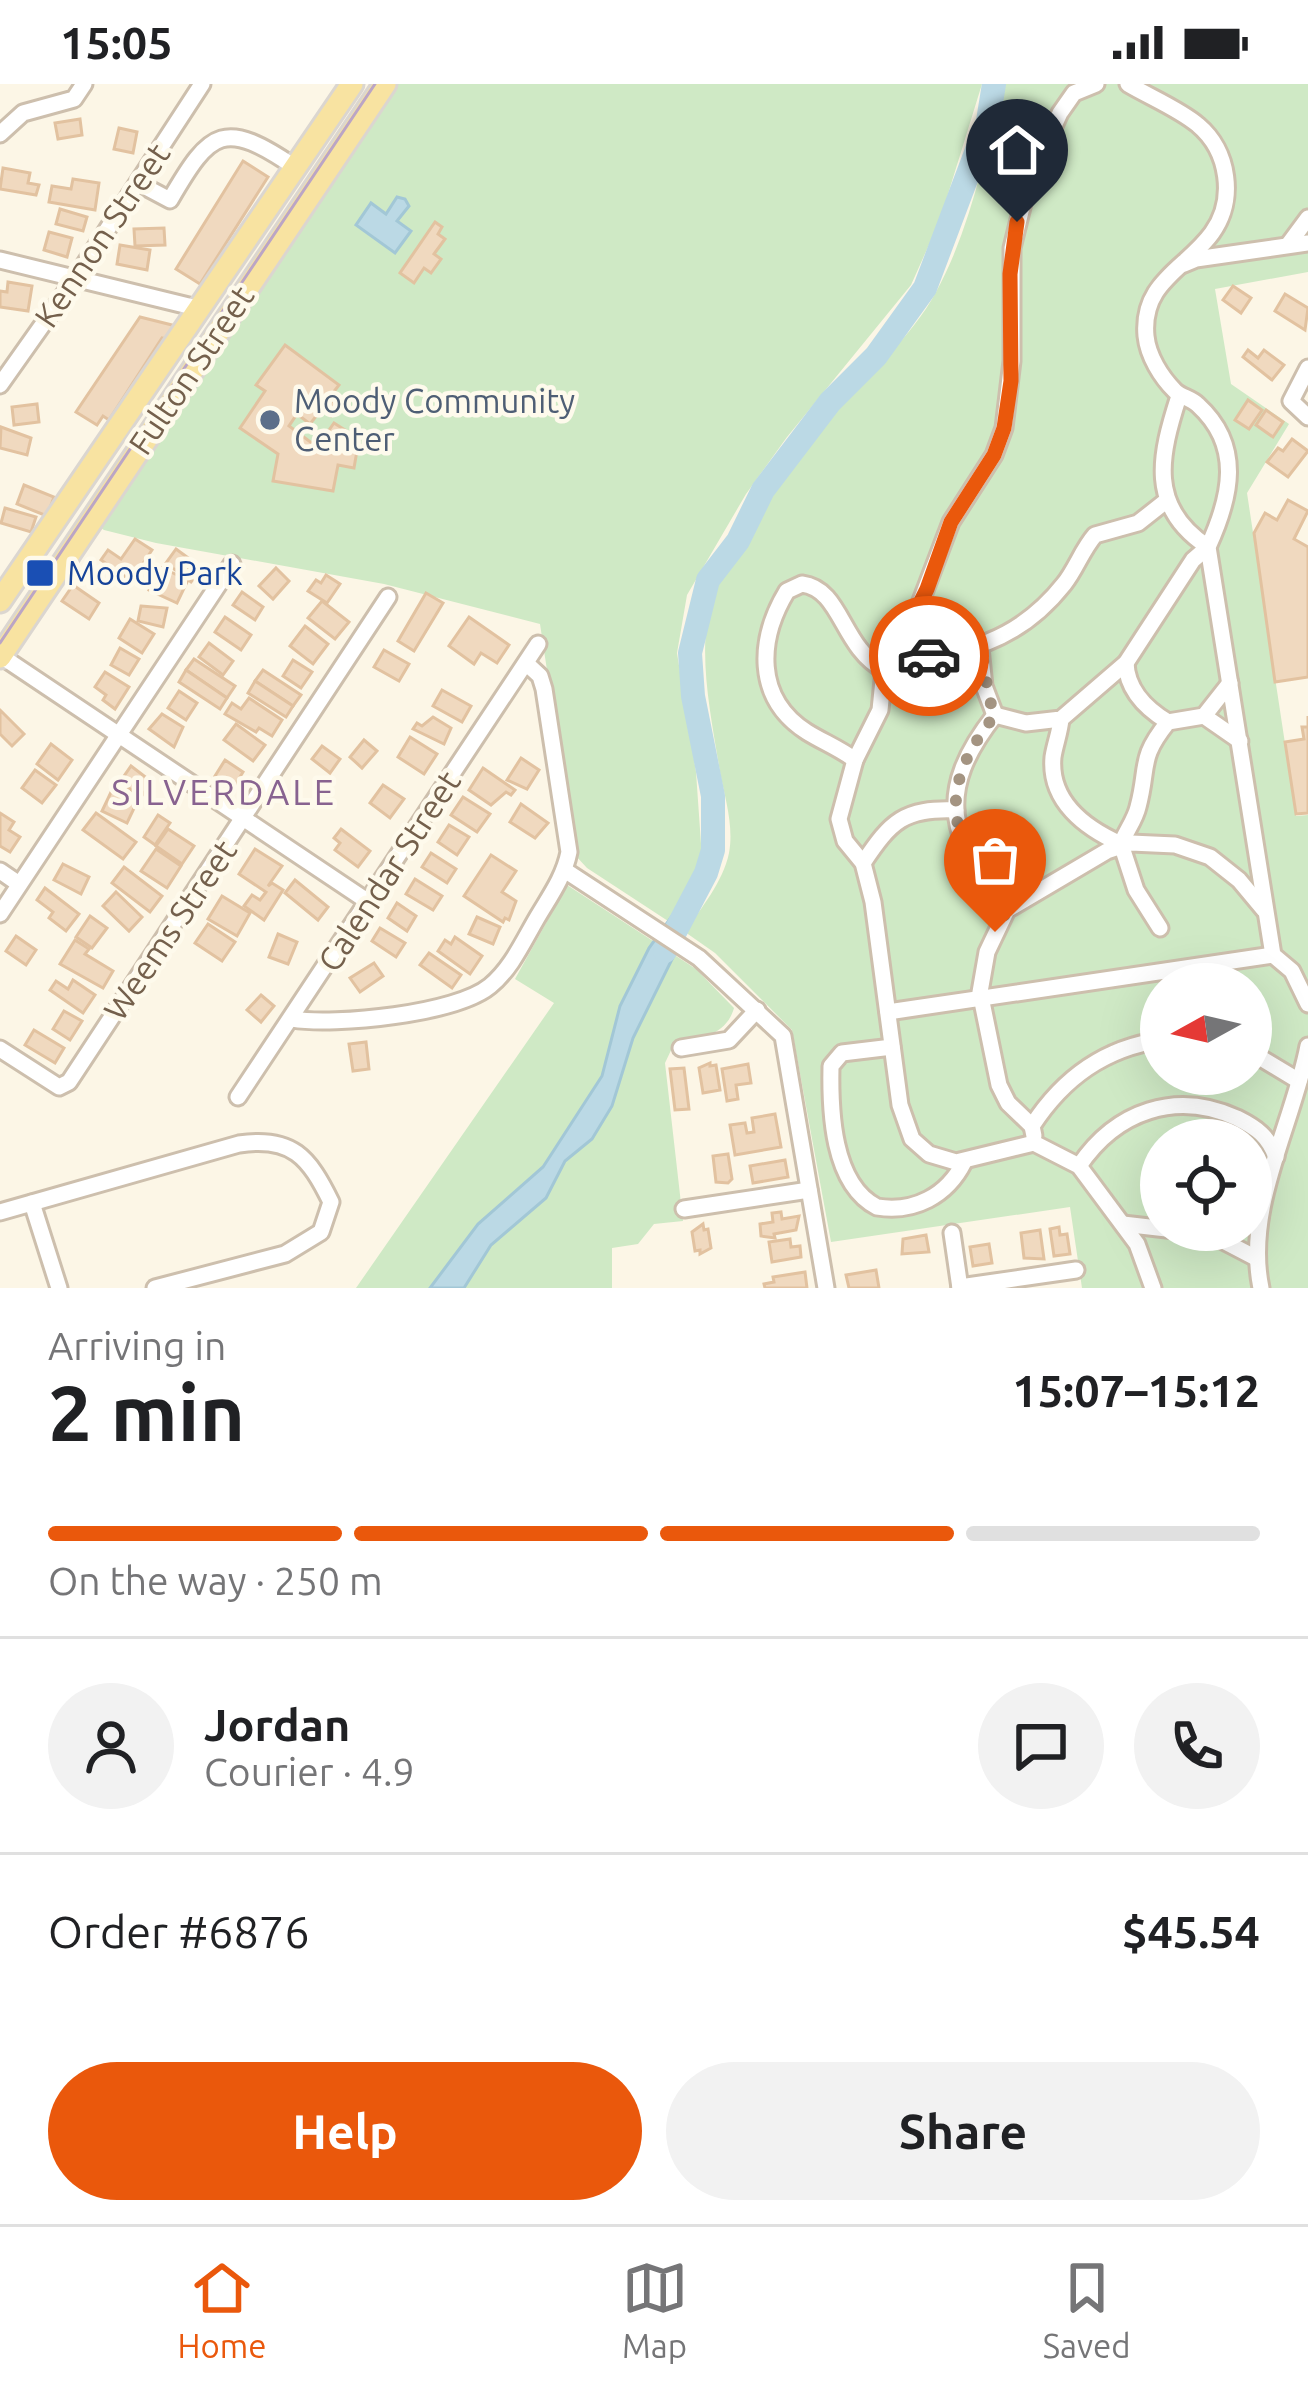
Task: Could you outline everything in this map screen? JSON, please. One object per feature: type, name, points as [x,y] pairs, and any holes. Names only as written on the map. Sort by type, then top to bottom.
[{"type":"main road","name":"Fulton Street","points":[[0,601],[352,84]]},
{"type":"main road","name":"Fulton Street","points":[[0,656],[385,84]]},
{"type":"street","points":[[0,134],[23,113],[74,99],[85,84]]},
{"type":"street","name":"Kennon Street","points":[[0,385],[77,277],[202,84]]},
{"type":"street","points":[[964,1162],[936,1158],[913,1139],[900,1105],[873,902],[863,863],[845,841],[839,819],[855,760],[877,720],[889,664],[927,589],[951,522],[994,455],[1004,428],[1012,361],[1012,248],[1028,183],[1060,113],[1075,93],[1096,84]]},
{"type":"street","points":[[995,715],[1026,723],[1060,719],[1122,671],[1193,560],[1208,547],[1226,504],[1230,457],[1207,414],[1195,402],[1178,396],[1155,364],[1145,329],[1150,299],[1171,271],[1212,234],[1226,198],[1225,170],[1214,143],[1198,124],[1132,85]]},
{"type":"street","points":[[139,183],[170,200],[197,153],[223,139],[249,139],[296,168]]},
{"type":"street","points":[[1288,245],[1308,218]]},
{"type":"street","points":[[1171,271],[1196,259],[1308,243]]},
{"type":"street","points":[[0,260],[201,309]]},
{"type":"street","points":[[1308,368],[1291,400],[1308,417]]},
{"type":"street","points":[[1178,396],[1162,456],[1166,501],[1208,547],[1273,955],[1292,971],[1308,1004]]},
{"type":"street","points":[[855,760],[792,721],[770,689],[766,641],[787,591],[802,584],[820,590],[864,658],[889,664],[980,648],[1024,623],[1046,604],[1095,535],[1138,523],[1166,501]]},
{"type":"street","points":[[0,914],[232,564]]},
{"type":"street","name":"Weems Street","points":[[0,1049],[54,1086],[69,1082],[388,597]]},
{"type":"street","name":"Calendar Street","points":[[238,1096],[538,644]]},
{"type":"street","points":[[980,648],[984,686],[995,715]]},
{"type":"street","points":[[0,656],[368,901]]},
{"type":"street","points":[[292,1019],[320,1024],[470,999],[510,964],[566,871],[569,852],[540,676],[526,663]]},
{"type":"street","points":[[1122,671],[1143,704],[1168,722]]},
{"type":"street","points":[[1204,716],[1231,682]]},
{"type":"street","points":[[995,715],[964,765],[956,810],[967,858],[1007,910]]},
{"type":"street","points":[[1140,1250],[1079,1166],[1033,1134],[1008,1103],[999,1085],[979,986],[1007,910],[1121,844],[1137,810],[1147,749],[1168,722],[1204,716],[1240,741]]},
{"type":"street","points":[[1060,719],[1053,764],[1059,793],[1068,808],[1088,826],[1121,844],[1175,845],[1201,853],[1239,880],[1265,913]]},
{"type":"street","points":[[863,863],[900,819],[914,812],[956,810]]},
{"type":"street","points":[[1121,844],[1136,890],[1160,928]]},
{"type":"street","points":[[0,871],[20,884]]},
{"type":"street","points":[[566,871],[699,958],[758,1010],[785,1042],[826,1288]]},
{"type":"street","points":[[888,1012],[1273,955]]},
{"type":"street","points":[[681,1048],[729,1040],[758,1010]]},
{"type":"street","points":[[892,1047],[842,1053],[831,1066],[838,1145],[852,1186],[877,1208],[908,1207],[939,1193],[964,1162],[1033,1134],[1063,1085],[1085,1067],[1140,1045]]},
{"type":"street","points":[[1261,1288],[1256,1258],[1265,1199],[1308,1046]]},
{"type":"street","points":[[1272,1064],[1300,1081]]},
{"type":"street","points":[[1079,1166],[1117,1126],[1162,1106],[1207,1107],[1236,1119]]},
{"type":"street","points":[[1272,1124],[1288,1120]]},
{"type":"street","points":[[0,1212],[268,1139],[298,1154],[316,1171],[331,1202],[321,1232],[285,1254],[154,1288]]},
{"type":"street","points":[[1272,1151],[1276,1157]]},
{"type":"street","points":[[684,1209],[809,1190]]},
{"type":"street","points":[[32,1203],[59,1288]]},
{"type":"street","points":[[1123,1224],[1140,1228]]},
{"type":"street","points":[[952,1233],[960,1287],[1076,1270]]},
{"type":"street","points":[[1141,1251],[1153,1288]]},
{"type":"street","points":[[1243,1251],[1256,1258]]},
{"type":"green space","name":"Moody Park","points":[[389,84],[982,84],[940,220],[911,285],[787,437],[746,494],[687,595],[677,653],[696,772],[702,858],[668,921],[587,868],[575,855],[540,624],[384,584],[156,543],[94,523]]},
{"type":"green space","points":[[1001,84],[1308,84],[1308,272],[1215,289],[1231,384],[1289,424],[1247,493],[1296,816],[1308,815],[1308,1288],[1082,1288],[1070,1207],[831,1242],[792,1030],[715,953],[685,932],[722,874],[730,843],[706,681],[706,635],[714,591],[735,548],[786,473],[926,308],[948,268],[983,164]]},
{"type":"green space","points":[[567,885],[696,969],[734,1008],[718,1030],[674,1044],[665,1063],[683,1221],[654,1224],[638,1244],[612,1248],[612,1288],[356,1288],[554,1003],[515,979]]},
{"type":"water","points":[[397,197],[409,206],[397,221],[411,231],[395,253],[356,225],[371,203],[386,214]]},
{"type":"water","points":[[672,916],[688,927],[633,1038],[612,1106],[592,1139],[565,1161],[546,1198],[491,1245],[464,1288],[430,1288],[478,1224],[543,1167],[602,1076],[620,1006],[649,948]]},
{"type":"building","points":[[80,119],[82,135],[58,139],[55,123]]},
{"type":"building","points":[[119,128],[137,132],[133,153],[114,149]]},
{"type":"building","points":[[243,161],[268,177],[200,284],[176,269]]},
{"type":"building","points":[[3,168],[30,173],[28,183],[39,185],[36,195],[0,189]]},
{"type":"building","points":[[73,179],[99,183],[95,210],[49,202],[52,186],[71,189]]},
{"type":"building","points":[[60,209],[87,217],[83,231],[56,224]]},
{"type":"building","points":[[435,222],[445,239],[434,254],[441,259],[431,273],[424,268],[414,283],[400,273]]},
{"type":"building","points":[[164,228],[165,245],[135,246],[134,229]]},
{"type":"building","points":[[49,232],[72,238],[67,257],[44,250]]},
{"type":"building","points":[[120,245],[150,250],[147,270],[117,264]]},
{"type":"building","points":[[8,282],[32,286],[28,311],[0,307],[0,291],[7,292]]},
{"type":"building","points":[[1233,286],[1251,298],[1241,313],[1223,300]]},
{"type":"building","points":[[1285,294],[1308,308],[1305,330],[1275,311]]},
{"type":"building","points":[[140,317],[176,326],[167,339],[162,338],[109,420],[103,416],[97,425],[76,412]]},
{"type":"building","name":"Moody Community Center","points":[[285,345],[339,385],[329,398],[338,405],[331,416],[321,410],[310,424],[297,414],[289,426],[317,447],[334,423],[359,439],[354,468],[338,465],[333,491],[273,481],[278,454],[240,428],[265,391],[256,385]]},
{"type":"building","points":[[1248,350],[1258,358],[1264,350],[1284,365],[1272,380],[1243,357]]},
{"type":"building","points":[[1248,400],[1262,410],[1249,429],[1235,420]]},
{"type":"building","points":[[37,404],[39,422],[14,425],[12,407]]},
{"type":"building","points":[[1266,410],[1283,422],[1273,437],[1256,425]]},
{"type":"building","points":[[1,427],[31,438],[27,455],[0,448]]},
{"type":"building","points":[[1292,439],[1308,451],[1288,477],[1267,462]]},
{"type":"building","points":[[24,485],[54,497],[47,516],[17,504]]},
{"type":"building","points":[[1288,500],[1308,511],[1294,539],[1308,547],[1308,677],[1275,682],[1254,533],[1265,513],[1277,520]]},
{"type":"building","points":[[5,508],[36,517],[31,532],[1,523]]},
{"type":"building","points":[[135,539],[152,550],[131,581],[101,560],[108,550],[121,559]]},
{"type":"building","points":[[176,549],[202,568],[191,582],[166,563]]},
{"type":"building","points":[[160,567],[188,580],[177,603],[149,590]]},
{"type":"building","points":[[276,568],[289,581],[273,599],[259,586]]},
{"type":"building","points":[[326,575],[340,584],[327,603],[308,591]]},
{"type":"building","points":[[73,585],[99,603],[89,619],[62,601]]},
{"type":"building","points":[[242,592],[263,607],[255,620],[233,605]]},
{"type":"building","points":[[426,593],[443,603],[414,651],[398,641]]},
{"type":"building","points":[[322,601],[349,622],[335,639],[308,618]]},
{"type":"building","points":[[141,606],[167,608],[163,627],[138,621]]},
{"type":"building","points":[[225,617],[251,635],[241,650],[215,632]]},
{"type":"building","points":[[469,617],[509,645],[497,663],[481,653],[474,664],[449,646]]},
{"type":"building","points":[[130,619],[154,634],[142,653],[119,638]]},
{"type":"building","points":[[305,626],[328,644],[313,664],[290,646]]},
{"type":"building","points":[[209,643],[233,661],[223,675],[199,657]]},
{"type":"building","points":[[120,648],[139,659],[129,675],[111,665]]},
{"type":"building","points":[[384,650],[409,664],[399,681],[374,667]]},
{"type":"building","points":[[194,659],[235,686],[227,698],[186,670]]},
{"type":"building","points":[[293,660],[312,672],[301,688],[283,676]]},
{"type":"building","points":[[186,670],[227,698],[220,709],[179,682]]},
{"type":"building","points":[[263,670],[301,695],[293,706],[255,681]]},
{"type":"building","points":[[105,672],[129,687],[115,709],[95,687]]},
{"type":"building","points":[[255,681],[293,706],[286,717],[248,693]]},
{"type":"building","points":[[442,690],[471,706],[462,722],[433,706]]},
{"type":"building","points":[[179,691],[197,703],[186,720],[168,708]]},
{"type":"building","points":[[249,698],[282,720],[272,736],[225,714],[232,703],[241,709]]},
{"type":"building","points":[[0,710],[24,734],[12,746],[0,734]]},
{"type":"building","points":[[162,714],[183,727],[174,747],[149,729]]},
{"type":"building","points":[[433,717],[451,728],[444,744],[413,729]]},
{"type":"building","points":[[236,724],[265,745],[253,761],[224,740]]},
{"type":"building","points":[[1302,727],[1308,727],[1308,813],[1296,814],[1285,742],[1304,739]]},
{"type":"building","points":[[410,737],[437,754],[424,774],[398,757]]},
{"type":"building","points":[[364,740],[377,751],[362,768],[350,757]]},
{"type":"building","points":[[51,744],[72,760],[58,780],[37,764]]},
{"type":"building","points":[[322,746],[340,759],[330,773],[312,759]]},
{"type":"building","points":[[521,758],[539,770],[527,789],[507,780]]},
{"type":"building","points":[[225,760],[243,772],[234,787],[215,776]]},
{"type":"building","points":[[131,766],[152,782],[141,797],[120,782]]},
{"type":"building","points":[[483,768],[515,790],[511,795],[506,792],[491,805],[469,790]]},
{"type":"building","points":[[35,770],[56,785],[42,803],[22,788]]},
{"type":"building","points":[[383,785],[404,799],[390,818],[370,803]]},
{"type":"building","points":[[112,790],[137,802],[127,823],[102,811]]},
{"type":"building","points":[[463,797],[490,814],[477,832],[451,815]]},
{"type":"building","points":[[521,804],[548,823],[535,838],[510,822]]},
{"type":"building","points":[[0,813],[14,822],[9,830],[20,837],[10,852],[0,846]]},
{"type":"building","points":[[96,813],[136,842],[123,859],[83,830]]},
{"type":"building","points":[[158,815],[170,823],[155,845],[144,837]]},
{"type":"building","points":[[449,825],[469,837],[457,855],[438,842]]},
{"type":"building","points":[[168,829],[194,846],[182,864],[156,846]]},
{"type":"building","points":[[341,829],[370,851],[358,867],[335,850],[340,843],[334,838]]},
{"type":"building","points":[[156,849],[181,866],[167,888],[141,871]]},
{"type":"building","points":[[255,849],[282,866],[268,886],[272,883],[283,890],[264,920],[244,906],[252,895],[260,900],[266,892],[239,874]]},
{"type":"building","points":[[431,853],[456,869],[447,883],[422,867]]},
{"type":"building","points":[[491,855],[516,871],[502,892],[516,901],[509,920],[503,922],[464,896]]},
{"type":"building","points":[[63,864],[89,877],[81,894],[54,880]]},
{"type":"building","points":[[124,867],[162,896],[150,912],[112,883]]},
{"type":"building","points":[[415,879],[442,896],[433,910],[406,894]]},
{"type":"building","points":[[295,880],[328,907],[318,920],[285,893]]},
{"type":"building","points":[[45,888],[79,914],[66,931],[37,900]]},
{"type":"building","points":[[116,892],[142,917],[129,931],[103,906]]},
{"type":"building","points":[[222,896],[250,913],[237,936],[208,919]]},
{"type":"building","points":[[397,903],[416,916],[407,931],[388,918]]},
{"type":"building","points":[[90,916],[107,928],[92,948],[76,937]]},
{"type":"building","points":[[477,917],[500,927],[493,944],[469,934]]},
{"type":"building","points":[[208,924],[235,942],[222,961],[195,943]]},
{"type":"building","points":[[380,928],[405,943],[396,957],[372,941]]},
{"type":"building","points":[[278,934],[297,942],[288,964],[269,957]]},
{"type":"building","points":[[16,936],[36,950],[26,965],[6,951]]},
{"type":"building","points":[[455,937],[482,956],[470,974],[438,951],[445,940],[451,944]]},
{"type":"building","points":[[75,940],[89,949],[85,954],[113,971],[103,988],[60,964]]},
{"type":"building","points":[[429,953],[461,975],[452,988],[420,965]]},
{"type":"building","points":[[374,963],[383,976],[360,992],[350,978]]},
{"type":"building","points":[[73,980],[95,995],[83,1013],[50,990],[56,981],[68,989]]},
{"type":"building","points":[[261,995],[274,1006],[261,1022],[247,1010]]},
{"type":"building","points":[[64,1011],[82,1021],[70,1040],[53,1029]]},
{"type":"building","points":[[34,1030],[64,1048],[55,1063],[25,1045]]},
{"type":"building","points":[[366,1042],[369,1069],[353,1071],[349,1044]]},
{"type":"building","points":[[748,1064],[751,1083],[736,1085],[738,1099],[727,1101],[722,1069]]},
{"type":"building","points":[[716,1065],[720,1090],[703,1093],[699,1068]]},
{"type":"building","points":[[684,1068],[689,1109],[675,1110],[670,1069]]},
{"type":"building","points":[[775,1114],[781,1147],[735,1155],[730,1125],[745,1123],[747,1133],[754,1132],[752,1118]]},
{"type":"building","points":[[728,1154],[732,1179],[716,1182],[713,1156]]},
{"type":"building","points":[[785,1160],[788,1177],[753,1183],[750,1166]]},
{"type":"building","points":[[781,1212],[782,1219],[799,1216],[796,1230],[774,1234],[775,1238],[761,1236],[760,1224],[773,1222],[772,1213]]},
{"type":"building","points":[[703,1224],[711,1248],[700,1254],[695,1251],[692,1232]]},
{"type":"building","points":[[1059,1227],[1060,1235],[1067,1234],[1070,1254],[1054,1256],[1050,1229]]},
{"type":"building","points":[[1040,1230],[1044,1259],[1024,1258],[1021,1233]]},
{"type":"building","points":[[926,1235],[929,1252],[902,1254],[903,1239]]},
{"type":"building","points":[[790,1239],[791,1247],[800,1246],[801,1257],[772,1262],[769,1242]]},
{"type":"building","points":[[989,1244],[992,1263],[973,1266],[970,1247]]},
{"type":"building","points":[[876,1270],[879,1288],[849,1288],[846,1275]]},
{"type":"building","points":[[805,1272],[807,1288],[765,1288],[764,1284],[774,1282],[773,1277]]},
{"type":"waterway","points":[[665,951],[713,850],[713,796],[693,696],[690,653],[708,580],[738,541],[763,490],[830,402],[876,356],[925,288],[988,121],[994,84]]},
{"type":"tram line","points":[[0,643],[375,84]]},
{"type":"way so far","points":[[929,656],[980,648],[983,658],[984,686],[995,715],[964,765],[956,810],[967,858],[1007,910],[995,932]]},
{"type":"place","name":"Moody Community Center","points":[[270,420]]},
{"type":"place","name":"Moody Park","points":[[40,573]]},
{"type":"district","name":"SILVERDALE","points":[[224,792]]},
{"type":"route","points":[[929,656],[893,657],[927,589],[951,522],[994,455],[1004,428],[1011,381],[1010,274],[1017,222]]}]
